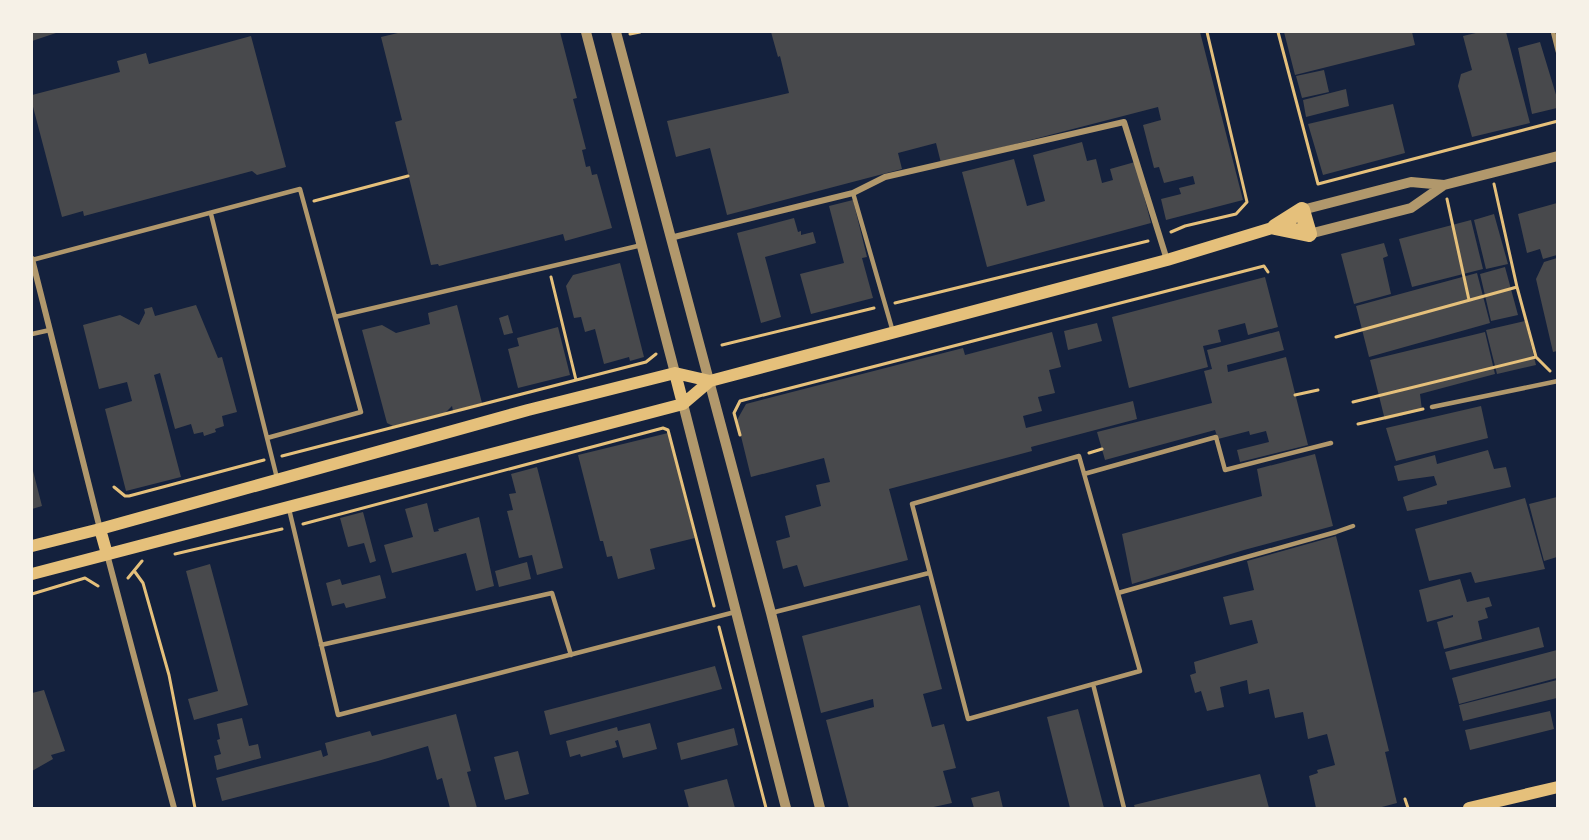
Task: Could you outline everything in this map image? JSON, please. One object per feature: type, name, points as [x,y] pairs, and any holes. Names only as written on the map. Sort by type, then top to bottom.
[{"type":"highway","points":[[1302,210],[1309,234],[1275,226],[1302,210]]},
{"type":"main road","points":[[32,574],[683,404],[710,381],[1167,260],[1275,226]]},
{"type":"main road","points":[[32,546],[100,530],[528,410],[675,373],[710,381]]},
{"type":"main road","points":[[675,373],[683,404]]},
{"type":"main road","points":[[100,530],[107,554]]},
{"type":"main road","points":[[1469,808],[1557,787]]},
{"type":"street","points":[[586,32],[675,373]]},
{"type":"street","points":[[616,32],[771,613],[820,808]]},
{"type":"street","points":[[670,238],[853,193],[885,177],[1124,122],[1167,260]]},
{"type":"street","points":[[1302,210],[1410,182],[1444,185],[1557,156]]},
{"type":"street","points":[[1309,234],[1411,208],[1444,185]]},
{"type":"street","points":[[32,260],[100,530]]},
{"type":"street","points":[[683,404],[786,808]]},
{"type":"street","points":[[107,554],[174,808]]},
{"type":"lane","points":[[1553,32],[1557,52]]},
{"type":"lane","points":[[32,260],[300,189],[361,412],[267,438]]},
{"type":"lane","points":[[853,193],[893,334]]},
{"type":"lane","points":[[211,214],[278,481]]},
{"type":"lane","points":[[335,317],[642,245]]},
{"type":"lane","points":[[32,334],[50,330]]},
{"type":"lane","points":[[1432,406],[1557,380]]},
{"type":"lane","points":[[1084,474],[1216,437],[1225,470],[1331,443]]},
{"type":"lane","points":[[1078,456],[1140,671],[968,719],[929,573],[912,504],[1078,456]]},
{"type":"lane","points":[[288,507],[338,715],[736,612]]},
{"type":"lane","points":[[1118,593],[1353,526]]},
{"type":"lane","points":[[771,613],[929,573]]},
{"type":"lane","points":[[321,645],[552,593],[571,655]]},
{"type":"lane","points":[[1093,684],[1124,808]]},
{"type":"path","points":[[630,34],[640,32]]},
{"type":"path","points":[[722,345],[1160,237],[1185,226],[1236,214],[1248,202],[1207,32]]},
{"type":"path","points":[[1278,32],[1318,184],[1557,121]]},
{"type":"path","points":[[1492,173],[1517,287],[1536,357],[1557,380]]},
{"type":"path","points":[[304,204],[408,176]]},
{"type":"path","points":[[1444,185],[1468,300]]},
{"type":"path","points":[[549,266],[576,380]]},
{"type":"path","points":[[734,413],[740,401],[1264,266],[1268,272]]},
{"type":"path","points":[[1336,337],[1517,287]]},
{"type":"path","points":[[114,487],[125,496],[129,496],[646,362],[658,354]]},
{"type":"path","points":[[1353,402],[1536,357]]},
{"type":"path","points":[[1295,395],[1318,390]]},
{"type":"path","points":[[1358,424],[1432,406]]},
{"type":"path","points":[[165,556],[293,527],[663,428],[669,430]]},
{"type":"path","points":[[128,578],[142,561]]},
{"type":"path","points":[[135,572],[143,583],[170,675],[195,808]]},
{"type":"path","points":[[32,594],[85,578],[98,586]]},
{"type":"path","points":[[1405,799],[1407,808]]},
{"type":"building","points":[[32,32],[59,32],[32,41]]},
{"type":"building","points":[[402,32],[560,32],[577,98],[573,99],[586,149],[582,150],[586,167],[590,166],[592,175],[597,174],[612,228],[565,241],[563,234],[439,266],[438,264],[431,265],[395,122],[402,120],[381,37]]},
{"type":"building","points":[[771,32],[1200,32],[1243,200],[1166,220],[1161,199],[1181,194],[1179,188],[1195,184],[1193,176],[1164,183],[1159,167],[1154,168],[1143,125],[1161,120],[1158,107],[941,163],[936,143],[898,153],[902,169],[727,215],[710,148],[676,157],[667,121],[789,93],[780,56],[778,57]]},
{"type":"building","points":[[1284,32],[1412,32],[1415,45],[1295,75]]},
{"type":"building","points":[[1480,32],[1506,32],[1530,123],[1472,137],[1458,86],[1461,74],[1472,70],[1463,36]]},
{"type":"building","points":[[251,36],[286,167],[257,175],[252,171],[84,216],[83,211],[62,217],[32,103],[32,95],[120,72],[117,61],[146,53],[149,64]]},
{"type":"building","points":[[1540,42],[1557,98],[1557,108],[1532,114],[1518,48]]},
{"type":"building","points":[[1324,70],[1329,92],[1302,98],[1296,76]]},
{"type":"building","points":[[1346,89],[1349,106],[1306,117],[1303,100]]},
{"type":"building","points":[[1393,104],[1405,153],[1323,175],[1308,124]]},
{"type":"building","points":[[1082,142],[1087,161],[1096,159],[1102,183],[1113,180],[1110,169],[1135,162],[1151,223],[987,267],[962,172],[1014,159],[1027,206],[1045,201],[1033,155]]},
{"type":"building","points":[[853,200],[867,257],[862,258],[873,298],[811,314],[800,274],[844,263],[829,206]]},
{"type":"building","points":[[1557,203],[1557,255],[1543,259],[1540,249],[1527,253],[1518,214]]},
{"type":"building","points":[[1494,214],[1508,264],[1486,269],[1474,220]]},
{"type":"building","points":[[794,218],[798,232],[801,231],[801,235],[813,232],[816,243],[765,257],[781,317],[761,323],[737,233]]},
{"type":"building","points":[[1471,220],[1483,269],[1412,287],[1399,239]]},
{"type":"building","points":[[1384,243],[1388,256],[1383,258],[1391,294],[1354,304],[1341,254]]},
{"type":"building","points":[[1557,258],[1557,351],[1553,352],[1536,279],[1544,262]]},
{"type":"building","points":[[620,263],[644,357],[630,361],[629,357],[604,364],[595,329],[585,332],[581,317],[574,318],[566,286],[573,275]]},
{"type":"building","points":[[1505,267],[1518,315],[1491,321],[1480,274]]},
{"type":"building","points":[[1477,273],[1490,323],[1369,357],[1356,306]]},
{"type":"building","points":[[1265,277],[1278,327],[1248,335],[1245,323],[1218,330],[1221,342],[1203,346],[1208,367],[1129,388],[1112,317]]},
{"type":"building","points":[[196,305],[218,358],[222,357],[237,412],[222,416],[224,426],[204,436],[203,432],[194,434],[191,424],[175,429],[160,373],[154,375],[181,477],[126,491],[105,409],[132,401],[127,382],[99,389],[83,325],[120,315],[139,325],[145,313],[144,309],[152,307],[155,316]]},
{"type":"building","points":[[457,305],[482,403],[453,411],[452,406],[445,413],[393,426],[387,423],[362,330],[382,325],[396,333],[430,324],[428,313]]},
{"type":"building","points":[[508,315],[513,333],[504,335],[499,318]]},
{"type":"building","points":[[1525,321],[1536,365],[1497,374],[1486,330]]},
{"type":"building","points":[[1097,323],[1102,341],[1068,350],[1064,331]]},
{"type":"building","points":[[558,327],[570,375],[518,388],[508,349],[519,346],[517,338]]},
{"type":"building","points":[[1279,331],[1284,350],[1227,365],[1228,372],[1286,357],[1308,445],[1240,462],[1237,450],[1269,442],[1266,431],[1250,435],[1249,431],[1218,439],[1215,430],[1105,460],[1097,432],[1212,403],[1204,371],[1212,369],[1207,350]]},
{"type":"building","points":[[1052,332],[1061,367],[1049,370],[1055,393],[1038,397],[1042,411],[1023,416],[1026,428],[1133,401],[1137,419],[1031,447],[1032,451],[889,489],[908,560],[804,587],[797,565],[783,569],[776,541],[790,537],[785,516],[821,506],[816,485],[830,482],[824,458],[751,477],[737,420],[746,404],[963,348],[965,355]]},
{"type":"building","points":[[1485,332],[1495,374],[1420,394],[1422,410],[1385,420],[1370,360]]},
{"type":"building","points":[[1481,406],[1488,438],[1396,461],[1386,428]]},
{"type":"building","points":[[668,433],[695,538],[650,549],[655,569],[618,579],[612,556],[607,557],[603,541],[600,541],[578,455]]},
{"type":"building","points":[[1488,450],[1494,469],[1506,467],[1511,487],[1447,501],[1447,504],[1407,511],[1403,497],[1437,485],[1434,476],[1398,481],[1394,466],[1435,455],[1437,464]]},
{"type":"building","points":[[1315,454],[1333,526],[1132,584],[1122,534],[1262,496],[1257,469]]},
{"type":"building","points":[[32,467],[42,506],[32,509]]},
{"type":"building","points":[[537,467],[563,568],[537,575],[532,555],[519,558],[507,511],[513,510],[509,494],[516,493],[511,474]]},
{"type":"building","points":[[1557,497],[1557,557],[1544,561],[1529,504]]},
{"type":"building","points":[[1525,498],[1545,569],[1475,583],[1471,572],[1429,581],[1415,529]]},
{"type":"building","points":[[427,503],[434,532],[479,517],[494,586],[476,591],[466,553],[392,573],[384,545],[413,537],[405,509]]},
{"type":"building","points":[[363,512],[376,561],[370,563],[364,543],[348,547],[340,518]]},
{"type":"building","points":[[1336,536],[1389,751],[1385,752],[1397,803],[1378,808],[1316,808],[1309,776],[1318,773],[1317,770],[1335,765],[1327,734],[1308,739],[1303,712],[1275,718],[1269,689],[1249,694],[1247,680],[1220,687],[1224,707],[1207,711],[1201,691],[1195,693],[1190,675],[1196,673],[1194,662],[1258,643],[1252,620],[1230,625],[1223,597],[1254,590],[1247,561]]},
{"type":"building","points":[[527,562],[531,579],[499,587],[495,571]]},
{"type":"building","points":[[210,564],[248,705],[194,720],[188,699],[218,691],[186,571]]},
{"type":"building","points":[[380,575],[386,598],[346,608],[344,603],[332,606],[326,583],[340,579],[342,585]]},
{"type":"building","points":[[1460,579],[1467,602],[1489,597],[1492,606],[1485,608],[1488,618],[1478,621],[1482,639],[1444,649],[1437,622],[1453,617],[1453,615],[1427,622],[1419,590]]},
{"type":"building","points":[[920,605],[942,689],[923,694],[932,727],[944,724],[956,768],[943,771],[952,803],[929,808],[849,808],[826,720],[874,707],[873,699],[821,713],[802,636]]},
{"type":"building","points":[[1539,627],[1544,647],[1450,670],[1445,652]]},
{"type":"building","points":[[1557,650],[1557,678],[1459,704],[1452,678]]},
{"type":"building","points":[[715,666],[722,689],[550,735],[544,711]]},
{"type":"building","points":[[1557,680],[1557,698],[1463,721],[1459,705]]},
{"type":"building","points":[[44,690],[65,751],[51,755],[53,759],[32,771],[32,693]]},
{"type":"building","points":[[1078,709],[1104,808],[1070,808],[1047,717]]},
{"type":"building","points":[[1550,711],[1554,729],[1470,750],[1465,730]]},
{"type":"building","points":[[456,714],[471,771],[467,772],[477,808],[450,808],[442,778],[437,780],[428,746],[222,801],[216,778],[321,750],[323,757],[328,755],[325,743],[370,731],[372,736]]},
{"type":"building","points":[[242,718],[249,746],[258,744],[261,758],[217,770],[214,756],[221,754],[217,740],[220,739],[217,724]]},
{"type":"building","points":[[650,723],[657,749],[623,758],[618,740],[615,741],[617,747],[581,757],[580,754],[570,757],[566,741],[617,727],[618,731]]},
{"type":"building","points":[[734,728],[738,745],[681,760],[677,743]]},
{"type":"building","points":[[518,751],[529,794],[505,800],[494,757]]},
{"type":"building","points":[[1260,774],[1269,808],[1135,808],[1134,805]]},
{"type":"building","points":[[727,779],[735,808],[689,808],[684,790]]},
{"type":"building","points":[[999,791],[1003,808],[974,808],[971,798]]}]
